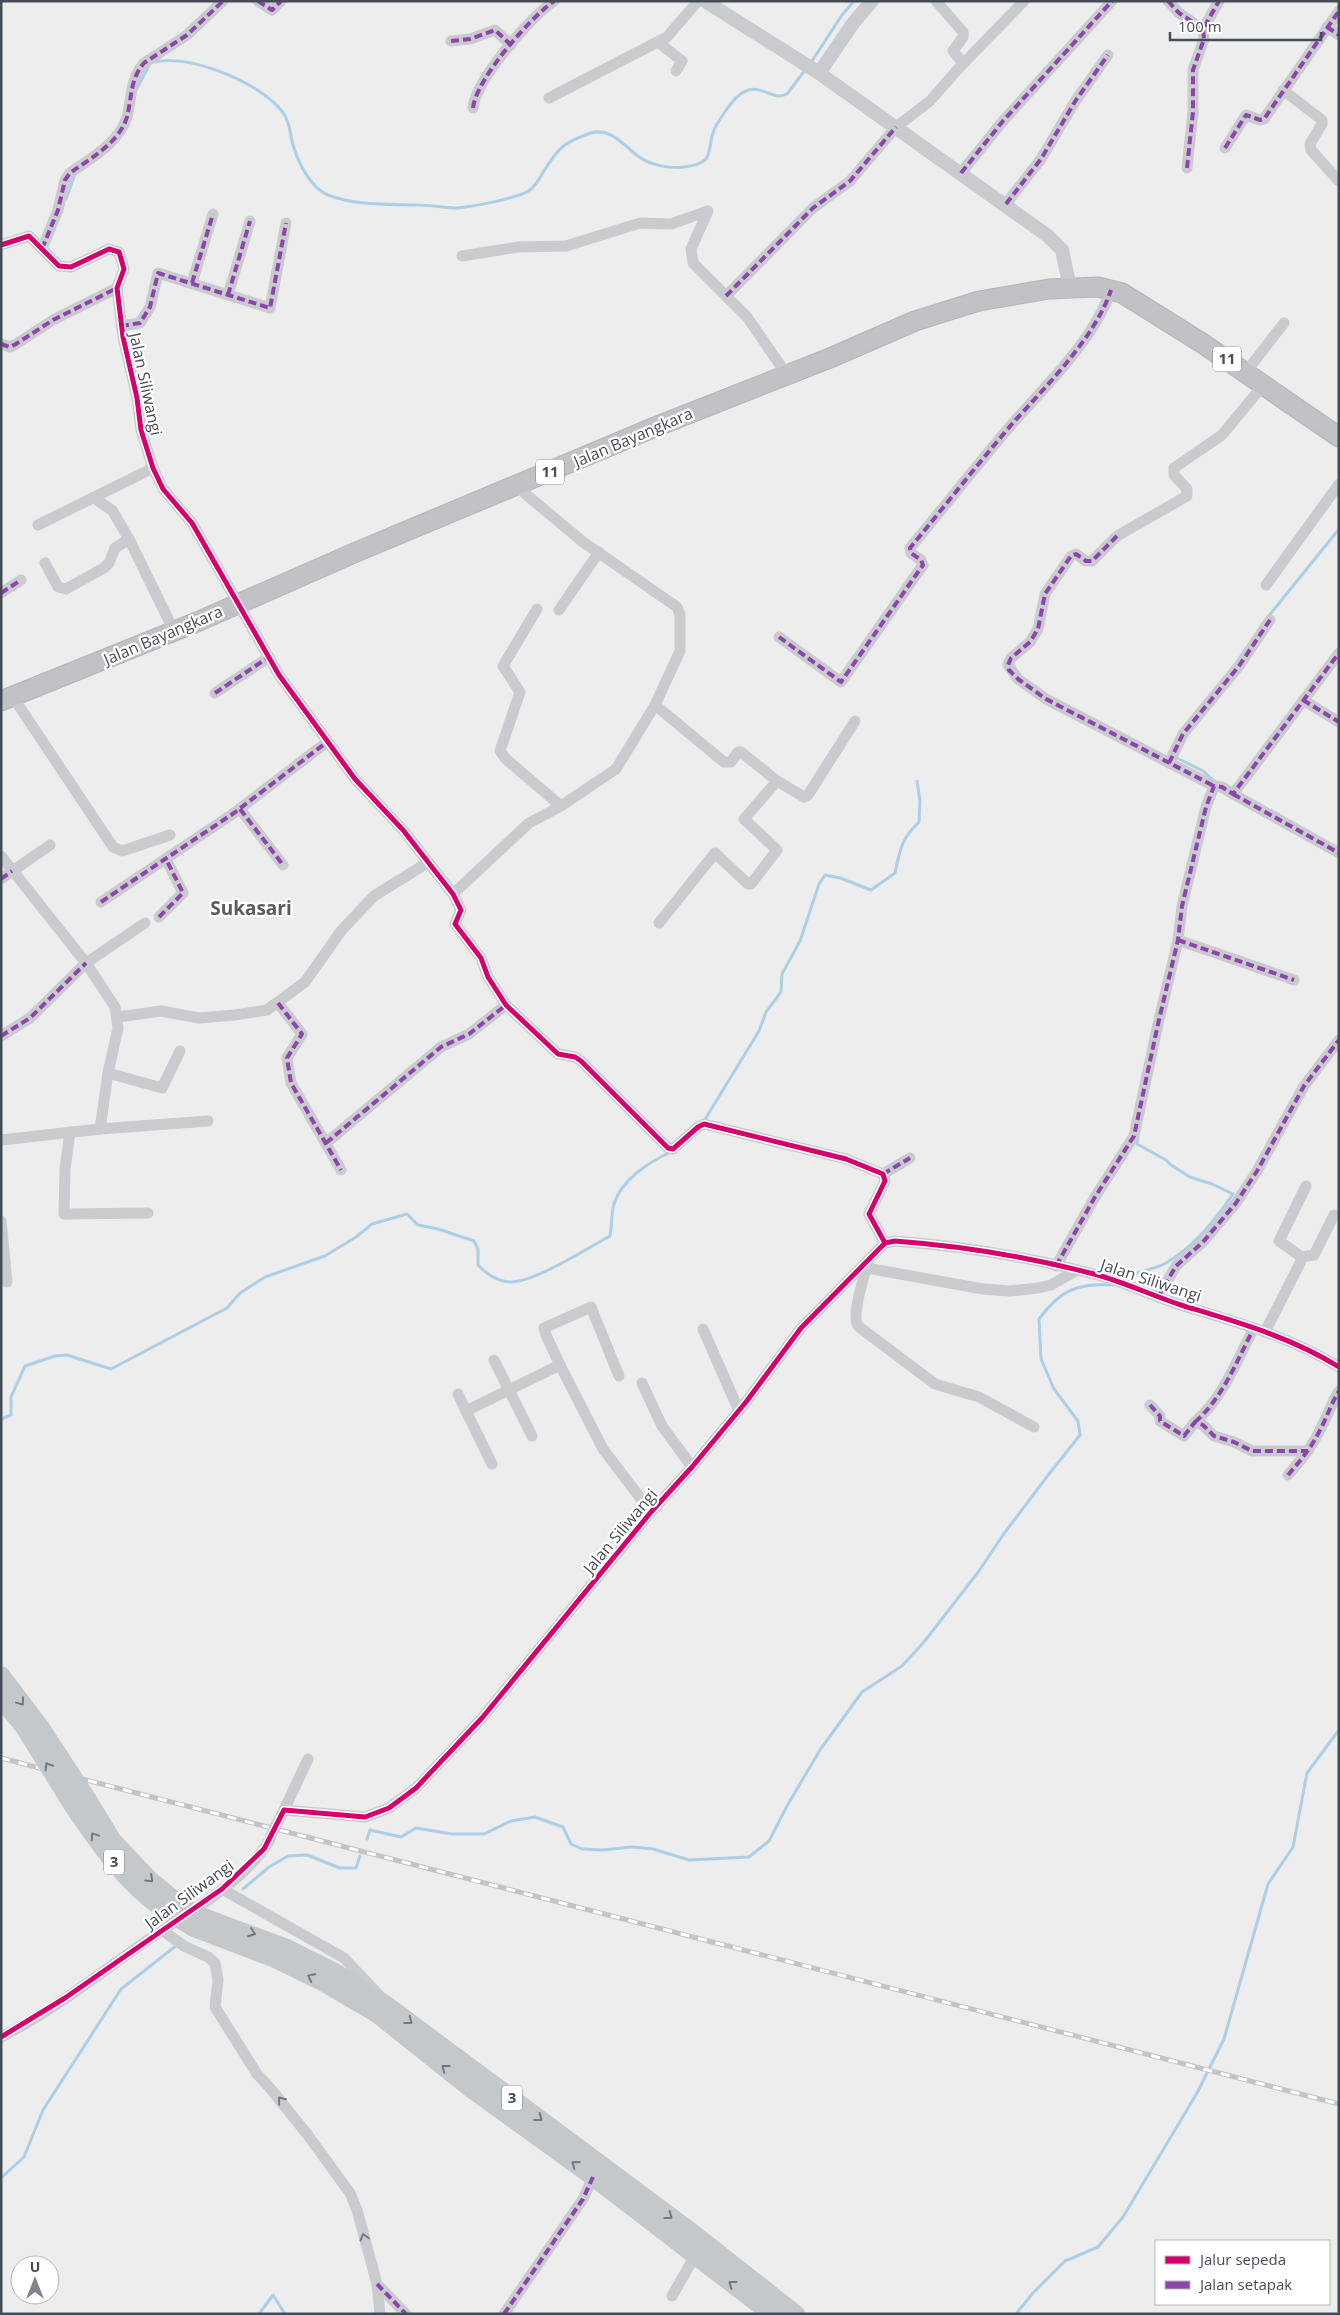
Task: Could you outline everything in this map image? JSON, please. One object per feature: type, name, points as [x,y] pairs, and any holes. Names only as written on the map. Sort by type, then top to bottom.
[{"type":"highway","name":"Jalan Bayangkara","points":[[7,699],[174,631],[354,553],[655,427],[907,324],[958,307],[1008,294],[1085,286],[1111,290]]},
{"type":"highway","name":"11","points":[[1111,290],[1155,312],[1264,384],[1339,437]]},
{"type":"main road","name":"3","points":[[1,1675],[41,1728],[81,1803]]},
{"type":"main road","name":"3","points":[[1,1699],[81,1803],[113,1841],[150,1880],[167,1904],[194,1913],[200,1923],[324,1983],[377,2014],[471,2088],[593,2177],[771,2314]]},
{"type":"main road","name":"3","points":[[200,1923],[260,1936],[335,1972],[388,2006],[693,2233],[796,2314]]},
{"type":"street","points":[[42,249],[58,210],[65,180],[70,172],[118,136],[127,117],[133,79],[139,69],[144,63],[188,35],[223,1]]},
{"type":"street","points":[[258,1],[272,10],[281,1]]},
{"type":"street","points":[[473,108],[474,98],[480,85],[537,14],[554,1]]},
{"type":"street","points":[[549,98],[658,42],[679,25],[698,1]]},
{"type":"street","points":[[705,1],[806,64],[1006,204],[1059,246],[1066,263],[1070,287]]},
{"type":"street","points":[[819,73],[854,22],[872,1]]},
{"type":"street","points":[[936,1],[963,32],[963,37],[953,51],[963,63]]},
{"type":"street","points":[[726,296],[813,208],[850,181],[896,127],[930,101],[963,63],[1024,1]]},
{"type":"street","points":[[961,173],[1003,121],[1112,1]]},
{"type":"street","points":[[1168,1],[1179,12],[1203,29]]},
{"type":"street","points":[[1187,168],[1193,112],[1193,70],[1204,39],[1203,29],[1219,1]]},
{"type":"street","points":[[1225,148],[1246,116],[1260,120],[1264,119],[1339,12]]},
{"type":"street","points":[[1327,27],[1339,35]]},
{"type":"street","points":[[451,41],[470,39],[494,30],[511,45]]},
{"type":"street","points":[[658,42],[682,61],[676,71]]},
{"type":"street","points":[[1006,204],[1041,159],[1084,87],[1108,54]]},
{"type":"street","points":[[1283,90],[1322,120],[1322,124],[1310,144],[1311,150],[1337,175]]},
{"type":"street","points":[[462,256],[518,246],[566,246],[641,223],[671,224],[708,211],[690,255],[693,263],[747,317],[786,375]]},
{"type":"street","points":[[192,283],[213,214]]},
{"type":"street","points":[[228,295],[250,221]]},
{"type":"street","points":[[121,326],[140,323],[150,307],[158,273],[270,308],[286,223]]},
{"type":"street","name":"Jalan Siliwangi","points":[[7,243],[29,236],[59,266],[65,268],[109,249],[117,250],[122,258],[124,269],[117,288],[121,326],[142,430],[153,468],[162,489],[192,522],[279,675],[327,742],[355,779],[403,830],[453,894]]},
{"type":"street","points":[[1,344],[10,347],[54,320],[117,288]]},
{"type":"street","points":[[779,637],[841,682],[923,565],[921,560],[911,553],[910,548],[1060,369],[1100,317],[1111,290]]},
{"type":"street","points":[[1246,372],[1284,323]]},
{"type":"street","points":[[1264,384],[1222,435],[1174,468],[1174,475],[1188,489],[1187,496],[1117,536],[1092,561],[1086,561],[1076,554],[1071,556],[1045,594],[1038,629],[1034,636],[1030,642],[1011,658],[1008,665],[1009,670],[1018,679],[1046,699],[1214,786],[1222,787],[1339,853]]},
{"type":"street","points":[[38,524],[153,468]]},
{"type":"street","points":[[1266,585],[1339,484]]},
{"type":"street","points":[[516,486],[583,542],[670,601],[679,610],[680,651],[655,705],[616,768],[561,806],[529,823],[453,894],[461,910],[455,924],[481,958],[488,977],[506,1005],[558,1054],[575,1057],[581,1061],[668,1148],[673,1149],[698,1126],[704,1124],[846,1159],[883,1174]]},
{"type":"street","points":[[94,498],[112,510],[129,539],[174,631]]},
{"type":"street","points":[[45,563],[58,587],[66,589],[104,568],[109,563],[115,548],[129,539]]},
{"type":"street","points":[[559,610],[599,552]]},
{"type":"street","points":[[1,592],[21,580]]},
{"type":"street","points":[[537,609],[502,666],[520,692],[500,751],[506,759],[561,806]]},
{"type":"street","points":[[1169,763],[1183,734],[1239,666],[1270,620]]},
{"type":"street","points":[[1233,794],[1339,653]]},
{"type":"street","points":[[215,692],[269,657]]},
{"type":"street","points":[[7,699],[113,847],[122,851],[170,835]]},
{"type":"street","points":[[1303,700],[1339,722]]},
{"type":"street","points":[[655,705],[724,762],[731,762],[738,752],[741,752],[777,781],[803,796],[808,796],[855,721]]},
{"type":"street","points":[[101,902],[240,809],[327,742]]},
{"type":"street","points":[[659,922],[715,853],[748,884],[751,884],[777,850],[744,819],[777,781]]},
{"type":"street","points":[[1056,1266],[1095,1197],[1134,1136],[1178,940],[1182,906],[1206,807],[1214,786]]},
{"type":"street","points":[[240,809],[284,865]]},
{"type":"street","points":[[1,878],[50,845]]},
{"type":"street","points":[[1,856],[86,963],[114,1006],[118,1017],[118,1028],[108,1073],[100,1129]]},
{"type":"street","points":[[159,917],[183,892],[166,859]]},
{"type":"street","points":[[118,1017],[155,1011],[170,1012],[190,1018],[226,1016],[267,1010],[305,982],[342,931],[374,896],[427,863]]},
{"type":"street","points":[[1,1036],[30,1018],[86,963],[146,923]]},
{"type":"street","points":[[1178,940],[1294,980]]},
{"type":"street","points":[[278,1003],[302,1034],[287,1058],[291,1083],[341,1170]]},
{"type":"street","points":[[326,1144],[441,1047],[469,1034],[506,1005]]},
{"type":"street","points":[[1158,1297],[1176,1266],[1203,1242],[1236,1203],[1257,1171],[1304,1086],[1339,1040]]},
{"type":"street","points":[[108,1073],[160,1089],[164,1086],[180,1051]]},
{"type":"street","points":[[1,1140],[100,1129],[208,1121]]},
{"type":"street","points":[[70,1132],[65,1169],[64,1214],[148,1213]]},
{"type":"street","points":[[883,1174],[910,1158]]},
{"type":"street","points":[[883,1174],[885,1181],[869,1214],[885,1243]]},
{"type":"street","points":[[1306,1186],[1279,1239],[1281,1244],[1301,1257],[1314,1255],[1334,1215]]},
{"type":"street","points":[[1,1221],[7,1282]]},
{"type":"street","name":"Jalan Siliwangi","points":[[1,2037],[57,2003],[222,1889],[247,1867],[269,1841],[284,1810],[365,1817],[381,1812],[416,1788],[482,1718],[651,1512],[739,1411],[801,1328],[824,1303],[868,1264],[885,1243],[895,1241],[976,1250],[1077,1270],[1122,1283],[1158,1297],[1265,1332],[1312,1350],[1339,1367]]},
{"type":"street","points":[[1265,1332],[1300,1264],[1301,1257]]},
{"type":"street","points":[[1034,1427],[979,1397],[935,1384],[858,1326],[856,1318],[857,1308],[868,1264],[983,1288],[1010,1291],[1038,1288],[1051,1284],[1077,1270]]},
{"type":"street","points":[[619,1376],[591,1307],[544,1328],[560,1365],[599,1443],[651,1512]]},
{"type":"street","points":[[1150,1405],[1160,1416],[1160,1421],[1184,1436],[1195,1422],[1208,1411],[1232,1372],[1254,1328]]},
{"type":"street","points":[[703,1329],[739,1411]]},
{"type":"street","points":[[494,1360],[532,1436]]},
{"type":"street","points":[[466,1410],[560,1365]]},
{"type":"street","points":[[642,1383],[662,1426],[692,1467]]},
{"type":"street","points":[[1288,1475],[1308,1451],[1339,1391]]},
{"type":"street","points":[[458,1394],[492,1464]]},
{"type":"street","points":[[1195,1422],[1202,1425],[1214,1436],[1234,1442],[1252,1451],[1308,1451]]},
{"type":"street","points":[[284,1810],[308,1759]]},
{"type":"street","points":[[222,1889],[344,1958],[388,2006]]},
{"type":"street","points":[[162,1930],[180,1944],[208,1957],[215,1963],[218,1980],[215,2006],[256,2074],[270,2088],[307,2134],[350,2193],[357,2210],[377,2284],[380,2314]]},
{"type":"street","points":[[504,2314],[583,2199],[593,2177]]},
{"type":"street","points":[[672,2296],[694,2256]]},
{"type":"street","points":[[377,2284],[406,2314]]},
{"type":"waterway","points":[[810,64],[842,15],[854,1]]},
{"type":"waterway","points":[[155,62],[169,60],[205,67],[225,73],[260,92],[284,114],[302,168],[316,187],[328,195],[361,203],[457,208],[506,199],[530,190],[558,151],[568,143],[591,133],[598,132],[611,135],[643,159],[654,164],[678,167],[701,163],[708,155],[714,130],[737,97],[745,91],[752,89],[781,96],[787,94],[806,69]]},
{"type":"waterway","points":[[136,90],[150,64]]},
{"type":"waterway","points":[[66,199],[75,174]]},
{"type":"waterway","points":[[1267,618],[1339,529]]},
{"type":"waterway","points":[[1175,757],[1203,771],[1214,781]]},
{"type":"waterway","points":[[704,1121],[759,1031],[766,1012],[781,992],[782,974],[800,941],[819,884],[825,875],[840,878],[871,890],[895,873],[902,845],[908,834],[919,822],[920,801],[917,781]]},
{"type":"waterway","points":[[1124,1281],[1128,1277],[1166,1263],[1186,1249],[1211,1223],[1233,1194],[1212,1184],[1190,1177],[1166,1160],[1137,1144],[1138,1138]]},
{"type":"waterway","points":[[1,1419],[11,1415],[11,1397],[25,1366],[55,1356],[67,1355],[111,1369],[227,1308],[240,1293],[265,1277],[325,1256],[356,1237],[372,1224],[407,1214],[418,1225],[438,1229],[474,1241],[478,1249],[478,1265],[493,1277],[502,1281],[521,1281],[547,1271],[610,1236],[614,1204],[623,1187],[645,1167],[671,1152]]},
{"type":"waterway","points":[[367,1839],[370,1830],[401,1837],[416,1828],[452,1834],[484,1834],[511,1821],[535,1817],[563,1827],[571,1844],[582,1849],[602,1850],[632,1847],[653,1849],[689,1860],[749,1857],[769,1841],[820,1750],[862,1692],[902,1666],[924,1642],[1080,1435],[1078,1421],[1054,1389],[1041,1359],[1039,1319],[1055,1301],[1071,1290],[1090,1285],[1114,1285]]},
{"type":"waterway","points":[[1016,2314],[1033,2293],[1065,2261],[1098,2247],[1123,2217],[1197,2093],[1224,2039],[1268,1884],[1293,1847],[1307,1773],[1339,1730]]},
{"type":"waterway","points":[[243,1889],[269,1867],[288,1856],[307,1855],[340,1868],[356,1868],[360,1856]]},
{"type":"waterway","points":[[1,2178],[24,2157],[43,2110],[121,1989],[177,1945]]},
{"type":"waterway","points":[[259,2314],[273,2295],[285,2314]]},
{"type":"railway","points":[[1,1758],[1339,2104]]},
{"type":"marked path","points":[[42,249],[58,210],[65,180],[70,173],[95,156],[111,142],[123,126],[139,69],[144,63],[187,35],[223,1]]},
{"type":"marked path","points":[[258,1],[272,10],[281,1]]},
{"type":"marked path","points":[[473,108],[476,96],[484,81],[506,50],[532,21],[554,1]]},
{"type":"marked path","points":[[961,173],[1003,121],[1112,1]]},
{"type":"marked path","points":[[1168,1],[1179,13],[1203,29]]},
{"type":"marked path","points":[[1187,168],[1193,112],[1193,70],[1204,39],[1203,29],[1219,1]]},
{"type":"marked path","points":[[1225,148],[1246,115],[1260,120],[1264,119],[1339,11]]},
{"type":"marked path","points":[[1327,27],[1339,35]]},
{"type":"marked path","points":[[451,41],[470,39],[495,30],[511,45]]},
{"type":"marked path","points":[[1006,204],[1041,159],[1076,100],[1108,55]]},
{"type":"marked path","points":[[726,296],[813,208],[850,181],[896,127]]},
{"type":"marked path","points":[[192,283],[213,214]]},
{"type":"marked path","points":[[228,295],[250,221]]},
{"type":"marked path","points":[[121,326],[140,323],[150,307],[158,273],[270,308],[286,223]]},
{"type":"marked path","points":[[1,344],[10,347],[53,320],[117,288]]},
{"type":"marked path","points":[[779,637],[841,682],[923,565],[921,560],[911,553],[910,548],[999,439],[1068,361],[1094,326],[1111,290]]},
{"type":"marked path","points":[[1117,536],[1092,561],[1086,561],[1076,554],[1071,556],[1045,594],[1038,629],[1030,642],[1011,658],[1008,665],[1009,670],[1018,679],[1046,699],[1214,786]]},
{"type":"marked path","points":[[1,593],[21,580]]},
{"type":"marked path","points":[[1169,763],[1183,734],[1239,666],[1270,620]]},
{"type":"marked path","points":[[1056,1266],[1095,1197],[1134,1136],[1178,940],[1182,906],[1206,807],[1214,786],[1222,787],[1233,794],[1339,653]]},
{"type":"marked path","points":[[215,693],[269,657]]},
{"type":"marked path","points":[[1303,700],[1339,722]]},
{"type":"marked path","points":[[101,902],[234,813],[327,742]]},
{"type":"marked path","points":[[1233,794],[1339,853]]},
{"type":"marked path","points":[[240,809],[283,865]]},
{"type":"marked path","points":[[159,917],[183,893],[166,859]]},
{"type":"marked path","points":[[1,879],[12,871]]},
{"type":"marked path","points":[[1178,940],[1294,980]]},
{"type":"marked path","points":[[1,1036],[30,1018],[86,963]]},
{"type":"marked path","points":[[278,1003],[302,1034],[287,1058],[291,1083],[341,1170]]},
{"type":"marked path","points":[[326,1143],[441,1047],[469,1034],[506,1005]]},
{"type":"marked path","points":[[1158,1297],[1176,1266],[1203,1242],[1236,1203],[1257,1171],[1304,1086],[1339,1040]]},
{"type":"marked path","points":[[883,1174],[910,1158]]},
{"type":"marked path","points":[[1195,1422],[1214,1402],[1254,1328]]},
{"type":"marked path","points":[[1288,1475],[1313,1442],[1339,1391]]},
{"type":"marked path","points":[[1150,1405],[1160,1416],[1160,1421],[1184,1436],[1195,1422],[1203,1425],[1214,1436],[1234,1442],[1252,1451],[1308,1451]]},
{"type":"marked path","points":[[504,2314],[583,2199],[593,2177]]},
{"type":"marked path","points":[[377,2284],[406,2314]]},
{"type":"cycle path","points":[[1,245],[29,236],[59,266],[71,267],[109,249],[119,252],[124,269],[117,288],[123,337],[137,398],[141,430],[153,468],[163,489],[192,523],[279,675],[355,779],[403,830],[453,894],[461,910],[455,924],[481,958],[488,977],[506,1005],[558,1054],[575,1057],[581,1061],[668,1148],[673,1149],[704,1124],[846,1159],[883,1174],[885,1181],[869,1214],[885,1243]]},
{"type":"cycle path","points":[[1,2037],[65,1998],[222,1889],[264,1849],[284,1810],[365,1817],[389,1808],[416,1788],[482,1718],[651,1512],[692,1467],[746,1402],[801,1328],[885,1243],[895,1241],[970,1249],[1045,1262],[1094,1274],[1184,1306],[1263,1331],[1302,1347],[1339,1367]]},
{"type":"district","name":"Sukasari","points":[[251,908]]}]
